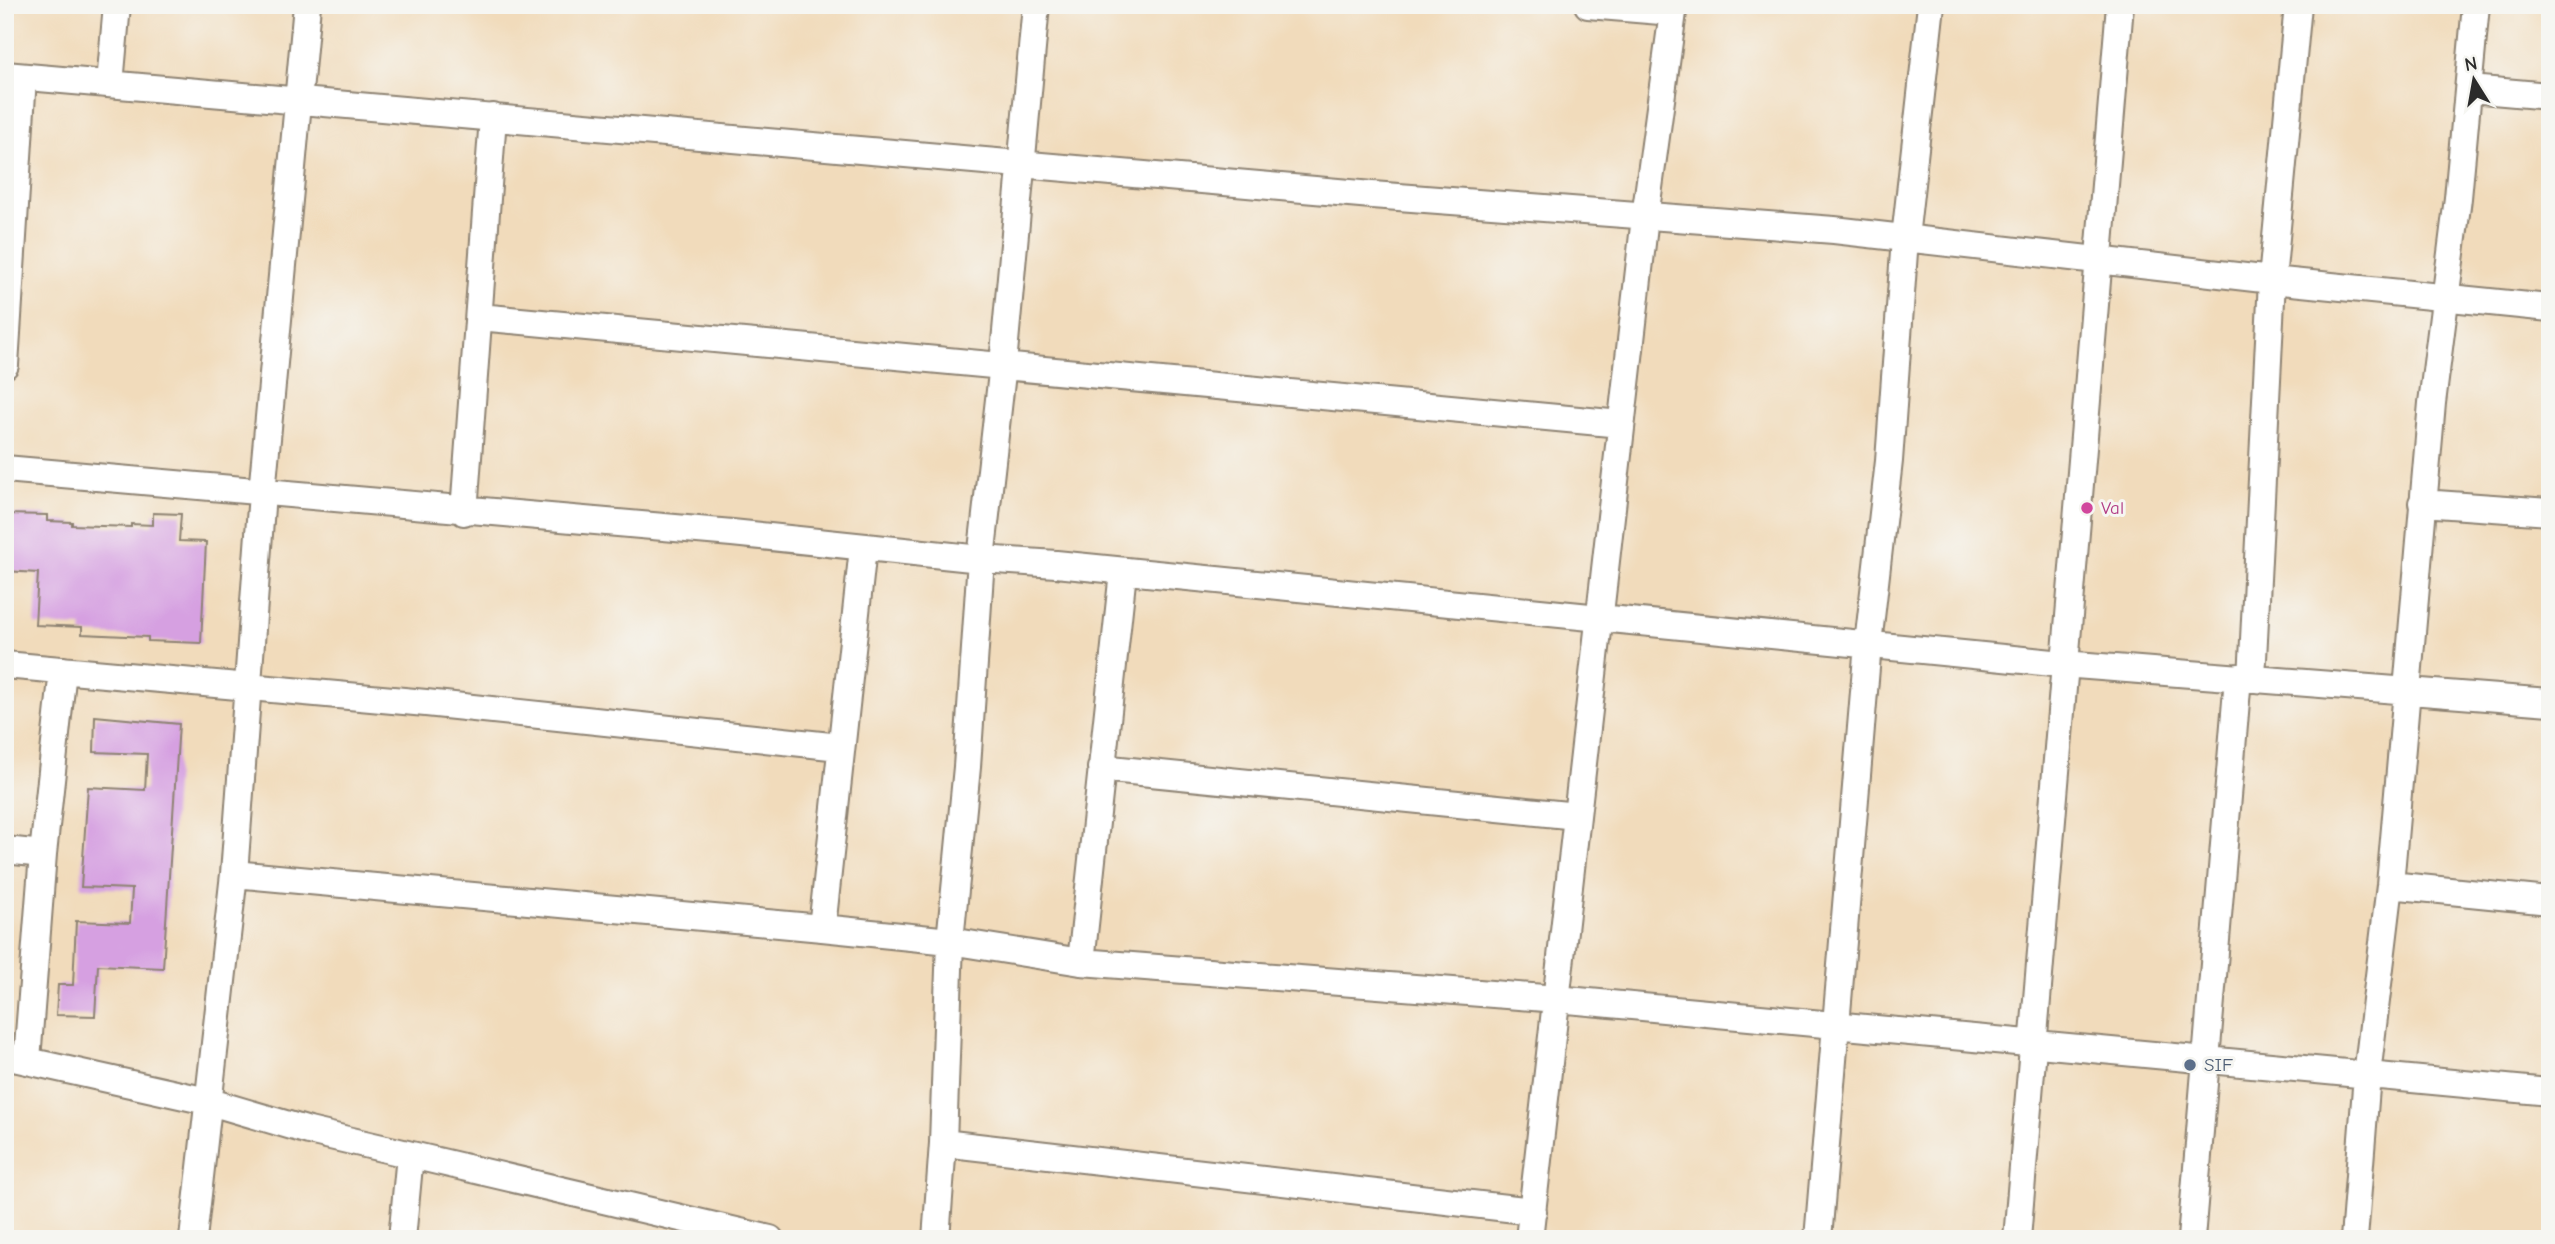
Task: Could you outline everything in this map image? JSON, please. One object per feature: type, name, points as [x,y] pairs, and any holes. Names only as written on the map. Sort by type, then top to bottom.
[{"type":"street","points":[[110,84],[117,5]]},
{"type":"street","points":[[193,1239],[234,874],[262,493],[307,5]]},
{"type":"street","points":[[936,1239],[943,1143],[950,941],[967,767],[981,559],[1003,364],[1036,5]]},
{"type":"street","points":[[1530,1239],[1602,618],[1645,217],[1674,9],[1588,5]]},
{"type":"street","points":[[1818,1239],[1868,644],[1889,461],[1905,237],[1931,5]]},
{"type":"street","points":[[2017,1239],[2120,5]]},
{"type":"street","points":[[2191,1239],[2245,678],[2272,281],[2298,5]]},
{"type":"street","points":[[2354,1239],[2367,1075],[2390,885],[2422,503],[2470,89],[2476,5]]},
{"type":"street","points":[[5,365],[14,76],[1022,164],[1905,237],[2272,281],[2550,308]]},
{"type":"street","points":[[2470,89],[2550,96]]},
{"type":"street","points":[[464,512],[493,117]]},
{"type":"street","points":[[479,317],[1621,424]]},
{"type":"street","points":[[5,469],[464,512],[732,533],[2063,664],[2550,702]]},
{"type":"street","points":[[2422,503],[2550,512]]},
{"type":"street","points":[[821,928],[863,548]]},
{"type":"street","points":[[1081,962],[1123,572]]},
{"type":"street","points":[[5,666],[773,738],[840,747]]},
{"type":"street","points":[[63,670],[43,854],[16,1058],[207,1101],[309,1131],[770,1239]]},
{"type":"street","points":[[1101,768],[1577,816]]},
{"type":"street","points":[[5,850],[43,854]]},
{"type":"street","points":[[234,874],[950,941],[1081,962],[1558,999],[2550,1092]]},
{"type":"street","points":[[2390,885],[2550,901]]},
{"type":"street","points":[[943,1143],[1533,1211]]},
{"type":"street","points":[[401,1239],[410,1155]]},
{"type":"building","points":[[153,513],[181,514],[179,541],[206,542],[201,643],[82,634],[82,627],[35,625],[38,573],[5,571],[5,514],[47,515],[47,521],[72,522],[72,525],[131,527],[131,524],[153,525]]},
{"type":"building","points":[[95,716],[179,724],[163,968],[98,965],[95,1016],[56,1015],[58,985],[73,985],[76,921],[130,923],[132,889],[81,887],[88,787],[145,790],[147,754],[94,752]]},
{"type":"place","name":"Val","points":[[2087,508]]},
{"type":"place","name":"SIF","points":[[2190,1065]]}]
